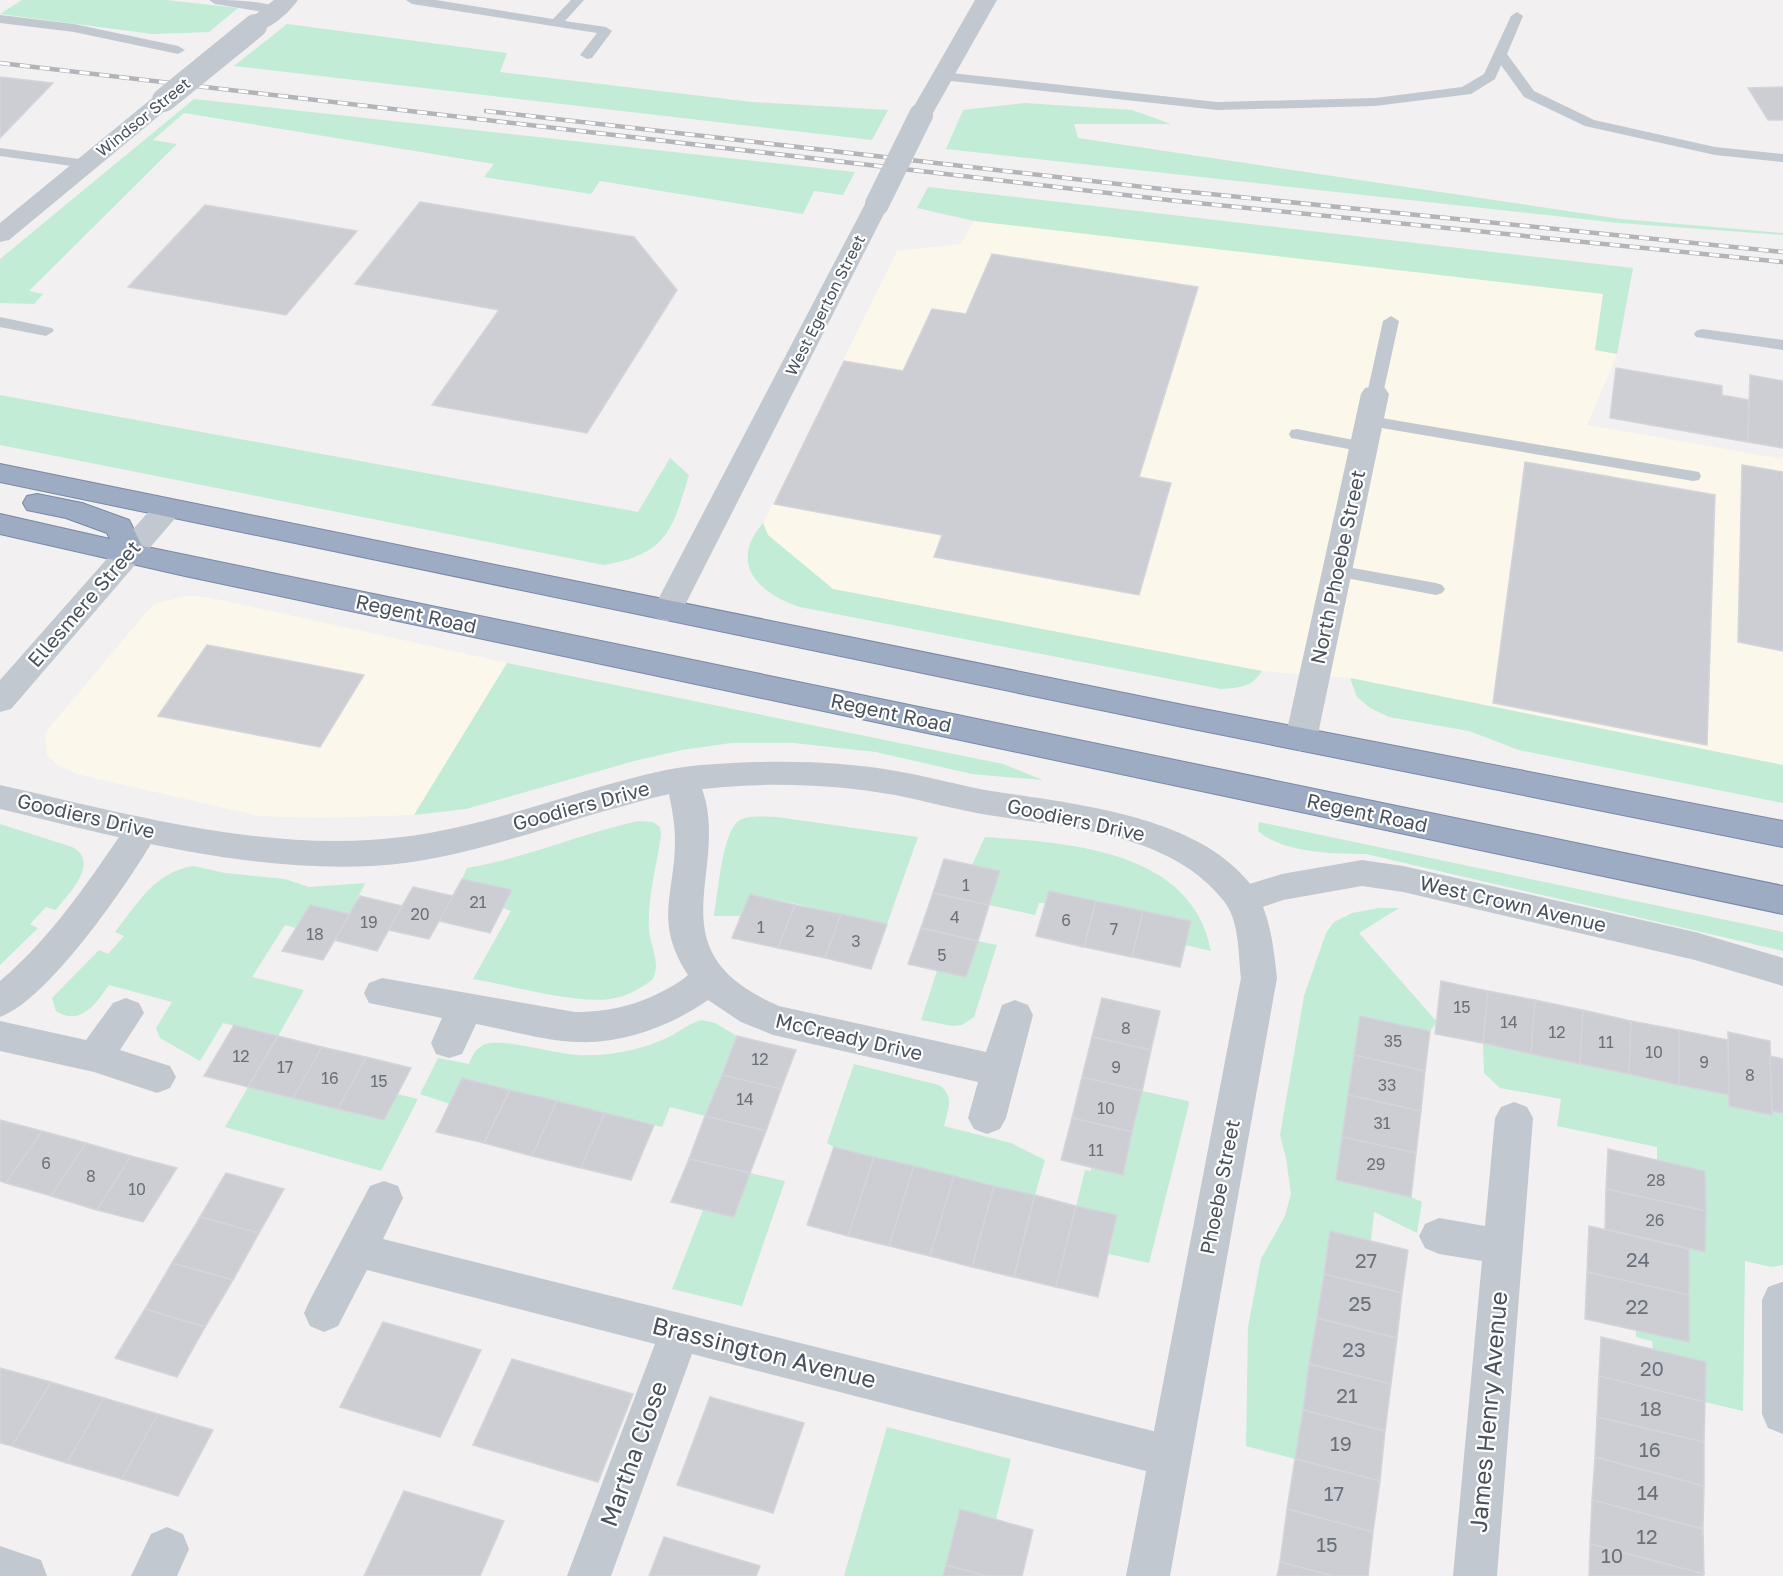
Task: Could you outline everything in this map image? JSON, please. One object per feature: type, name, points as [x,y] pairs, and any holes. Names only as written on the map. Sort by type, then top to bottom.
[{"type":"highway","points":[[0,473],[667,611],[1783,834]]},
{"type":"highway","points":[[0,496],[72,510],[120,527],[130,552]]},
{"type":"highway","name":"Regent Road","points":[[0,524],[197,568],[1783,900]]},
{"type":"street","name":"West Egerton Street","points":[[667,611],[921,115],[986,0]]},
{"type":"street","name":"Windsor Street","points":[[0,235],[281,5]]},
{"type":"street","name":"North Phoebe Street","points":[[1301,739],[1370,421]]},
{"type":"street","name":"Ellesmere Street","points":[[0,701],[168,508]]},
{"type":"street","name":"Goodiers Drive","points":[[0,797],[211,844],[326,854],[378,852],[434,844],[515,825],[620,794],[682,780],[766,772],[886,781],[1116,826],[1162,838]]},
{"type":"street","name":"McCready Drive","points":[[682,780],[692,840],[685,900],[686,923],[698,961],[709,978],[733,1000],[752,1012],[773,1020],[999,1071]]},
{"type":"street","points":[[0,1002],[24,983],[67,936],[104,887],[142,830]]},
{"type":"street","name":"Phoebe Street","points":[[1149,1576],[1259,978],[1252,924],[1235,889],[1202,860],[1162,838]]},
{"type":"street","name":"West Crown Avenue","points":[[1242,900],[1282,887],[1362,873],[1403,879],[1695,946],[1783,972]]},
{"type":"street","points":[[382,993],[575,1028],[612,1026],[632,1021],[689,996],[709,978]]},
{"type":"street","points":[[449,1043],[465,1009]]},
{"type":"street","points":[[94,1057],[126,1012]]},
{"type":"street","points":[[987,1118],[1015,1015]]},
{"type":"street","points":[[0,1036],[94,1057],[157,1077]]},
{"type":"street","name":"James Henry Avenue","points":[[1474,1576],[1514,1118]]},
{"type":"street","points":[[324,1313],[384,1198]]},
{"type":"street","points":[[1438,1236],[1503,1247]]},
{"type":"street","name":"Brassington Avenue","points":[[358,1250],[1170,1456]]},
{"type":"street","points":[[1782,1300],[1783,1414]]},
{"type":"street","name":"Martha Close","points":[[589,1576],[680,1331]]},
{"type":"street","points":[[0,1568],[25,1576]]},
{"type":"lane","points":[[215,0],[281,5]]},
{"type":"lane","points":[[412,0],[606,31],[587,55]]},
{"type":"lane","points":[[475,10],[486,0]]},
{"type":"lane","points":[[556,23],[578,0]]},
{"type":"lane","points":[[942,76],[1217,106],[1375,102],[1466,91],[1490,76],[1517,16]]},
{"type":"lane","points":[[0,19],[74,28],[178,50]]},
{"type":"lane","points":[[1500,54],[1528,94],[1590,123],[1715,151],[1783,158]]},
{"type":"lane","points":[[0,152],[86,164]]},
{"type":"lane","points":[[1370,421],[1391,321]]},
{"type":"lane","points":[[0,322],[46,331]]},
{"type":"lane","points":[[1702,334],[1783,345]]},
{"type":"lane","points":[[1297,434],[1370,421],[1694,476]]},
{"type":"lane","points":[[1336,571],[1436,589]]},
{"type":"shaded area","points":[[974,221],[1603,294],[1595,350],[1617,354],[1587,425],[1783,459],[1783,765],[1350,678],[1262,671],[833,589],[768,535],[763,523],[897,251],[961,244]]},
{"type":"shaded area","points":[[188,596],[207,597],[507,663],[414,815],[320,818],[259,816],[77,774],[58,765],[47,755],[45,733],[149,609],[157,603]]},
{"type":"green space","points":[[22,0],[166,0],[238,8],[209,32],[153,34],[0,14]]},
{"type":"green space","points":[[287,24],[507,53],[500,72],[752,102],[888,110],[872,140],[234,66]]},
{"type":"green space","points":[[194,99],[855,172],[843,195],[814,191],[803,214],[600,181],[591,194],[484,177],[494,164],[184,113],[153,140],[177,144],[29,291],[43,294],[34,304],[0,303],[0,259]]},
{"type":"green space","points":[[1025,103],[1132,110],[1171,124],[1074,124],[1078,138],[1621,219],[1783,233],[1783,235],[1619,223],[946,149],[963,110]]},
{"type":"green space","points":[[928,187],[1633,268],[1617,354],[1595,350],[1603,294],[974,221],[917,208]]},
{"type":"green space","points":[[0,395],[638,512],[670,458],[689,475],[677,511],[664,537],[641,554],[604,565],[0,445]]},
{"type":"green space","points":[[763,523],[768,535],[833,589],[1262,671],[1244,686],[1221,689],[800,607],[772,594],[761,585],[748,564],[748,551]]},
{"type":"green space","points":[[507,663],[1003,764],[1043,780],[972,774],[876,752],[794,743],[731,743],[682,750],[634,761],[466,809],[414,815]]},
{"type":"green space","points":[[1350,678],[1783,765],[1783,803],[1519,750],[1469,731],[1389,717],[1370,708],[1357,697]]},
{"type":"green space","points":[[748,817],[777,817],[918,837],[887,924],[751,894],[741,916],[714,916],[725,849],[734,826],[740,820]]},
{"type":"green space","points":[[638,821],[653,822],[660,827],[661,835],[649,906],[649,929],[656,962],[652,980],[621,996],[595,1000],[561,996],[473,979],[511,911],[503,908],[512,891],[462,879],[467,868],[489,864]]},
{"type":"green space","points":[[1259,822],[1783,932],[1783,951],[1366,854],[1324,853],[1295,848],[1281,844],[1258,831]]},
{"type":"green space","points":[[0,824],[72,847],[80,853],[84,861],[80,878],[56,910],[46,907],[30,924],[38,928],[0,965]]},
{"type":"green space","points":[[985,837],[1088,849],[1122,858],[1153,872],[1179,891],[1199,917],[1211,951],[1185,945],[1190,922],[1050,891],[1046,903],[1039,903],[1035,915],[989,905],[1000,871],[972,865]]},
{"type":"green space","points":[[193,866],[225,873],[285,879],[309,887],[365,883],[350,914],[311,905],[296,928],[285,925],[252,977],[304,990],[278,1036],[223,1023],[200,1061],[160,1038],[156,1028],[172,1002],[109,985],[99,999],[80,1015],[65,1015],[56,1011],[52,998],[99,950],[108,954],[124,936],[115,932],[139,900],[157,882],[168,875]]},
{"type":"green space","points":[[1379,908],[1399,908],[1359,933],[1437,1022],[1430,1031],[1360,1016],[1337,1180],[1411,1197],[1422,1202],[1417,1233],[1374,1212],[1371,1241],[1330,1231],[1295,1459],[1246,1446],[1248,1327],[1261,1259],[1285,1216],[1291,1194],[1280,1135],[1304,996],[1326,933],[1334,922],[1352,913]]},
{"type":"green space","points":[[978,941],[997,945],[974,1017],[962,1025],[953,1026],[921,1020],[937,971],[966,977]]},
{"type":"green space","points":[[702,1020],[715,1023],[737,1036],[705,1116],[670,1107],[662,1127],[462,1079],[450,1104],[420,1094],[438,1058],[469,1064],[475,1052],[486,1044],[504,1043],[578,1055],[613,1054],[659,1042]]},
{"type":"green space","points":[[1483,1043],[1729,1095],[1729,1106],[1772,1114],[1772,1111],[1783,1113],[1783,1265],[1771,1267],[1745,1261],[1743,1411],[1705,1402],[1705,1362],[1653,1349],[1652,1341],[1636,1337],[1636,1330],[1689,1341],[1689,1249],[1704,1252],[1705,1171],[1657,1160],[1657,1147],[1557,1126],[1561,1099],[1500,1088],[1484,1073]]},
{"type":"green space","points":[[854,1064],[939,1085],[949,1098],[944,1126],[1011,1143],[1045,1160],[1035,1195],[834,1147],[827,1143]]},
{"type":"green space","points":[[248,1087],[384,1120],[397,1094],[418,1099],[381,1171],[225,1127]]},
{"type":"green space","points":[[1142,1091],[1188,1101],[1189,1104],[1149,1263],[1109,1254],[1117,1215],[1076,1206],[1085,1170],[1091,1171],[1091,1168],[1123,1174]]},
{"type":"green space","points":[[750,1173],[785,1181],[742,1306],[672,1289],[703,1210],[734,1217]]},
{"type":"green space","points":[[887,1427],[1011,1459],[996,1519],[960,1509],[943,1576],[844,1576]]},
{"type":"building","points":[[0,77],[53,83],[0,138]]},
{"type":"building","points":[[1783,87],[1783,120],[1768,120],[1748,88]]},
{"type":"building","points":[[420,202],[634,237],[677,290],[587,433],[432,405],[499,310],[355,284]]},
{"type":"building","points":[[205,205],[357,231],[286,315],[128,287]]},
{"type":"building","points":[[992,254],[1198,287],[1139,477],[1171,483],[1139,595],[934,557],[942,535],[774,504],[844,361],[903,371],[932,309],[966,314]]},
{"type":"building","points":[[1616,368],[1722,386],[1722,395],[1749,400],[1748,442],[1610,418]]},
{"type":"building","points":[[1750,375],[1783,381],[1783,448],[1748,442]]},
{"type":"building","points":[[1525,462],[1715,495],[1707,745],[1493,703]]},
{"type":"building","points":[[1742,465],[1783,472],[1783,651],[1738,642]]},
{"type":"building","points":[[207,645],[364,675],[320,747],[158,716]]},
{"type":"building","points":[[944,859],[1000,871],[989,905],[933,893]]},
{"type":"building","points":[[462,879],[512,890],[490,933],[439,921]]},
{"type":"building","points":[[413,887],[453,896],[429,939],[388,930]]},
{"type":"building","points":[[1049,891],[1096,901],[1084,947],[1036,936]]},
{"type":"building","points":[[933,893],[989,905],[978,941],[921,928]]},
{"type":"building","points":[[750,894],[795,905],[778,948],[732,938]]},
{"type":"building","points":[[360,896],[402,906],[377,951],[334,940]]},
{"type":"building","points":[[1096,901],[1143,911],[1132,957],[1084,947]]},
{"type":"building","points":[[310,905],[350,914],[323,960],[282,951]]},
{"type":"building","points":[[795,905],[841,914],[825,958],[778,948]]},
{"type":"building","points":[[1143,911],[1191,921],[1180,967],[1132,957]]},
{"type":"building","points":[[841,914],[887,924],[871,969],[825,958]]},
{"type":"building","points":[[921,928],[978,941],[966,977],[908,964]]},
{"type":"building","points":[[1441,981],[1488,991],[1483,1043],[1435,1034]]},
{"type":"building","points":[[1488,991],[1535,1000],[1531,1054],[1483,1043]]},
{"type":"building","points":[[1102,998],[1160,1011],[1151,1050],[1092,1037]]},
{"type":"building","points":[[1535,1000],[1583,1010],[1580,1064],[1531,1054]]},
{"type":"building","points":[[1583,1010],[1631,1021],[1629,1074],[1580,1064]]},
{"type":"building","points":[[1360,1016],[1430,1031],[1425,1071],[1354,1055]]},
{"type":"building","points":[[1631,1021],[1679,1030],[1679,1085],[1629,1074]]},
{"type":"building","points":[[234,1025],[278,1036],[248,1087],[204,1076]]},
{"type":"building","points":[[1679,1030],[1728,1040],[1729,1095],[1679,1085]]},
{"type":"building","points":[[1728,1032],[1770,1041],[1772,1115],[1729,1106]]},
{"type":"building","points":[[278,1036],[322,1047],[293,1098],[248,1087]]},
{"type":"building","points":[[737,1036],[796,1050],[781,1089],[722,1075]]},
{"type":"building","points":[[1092,1037],[1151,1050],[1142,1091],[1082,1077]]},
{"type":"building","points":[[322,1047],[366,1057],[338,1109],[293,1098]]},
{"type":"building","points":[[1354,1055],[1425,1071],[1421,1111],[1348,1095]]},
{"type":"building","points":[[1770,1056],[1783,1059],[1783,1113],[1772,1111]]},
{"type":"building","points":[[366,1057],[411,1068],[384,1120],[338,1109]]},
{"type":"building","points":[[722,1075],[781,1089],[766,1131],[705,1116]]},
{"type":"building","points":[[1082,1077],[1142,1091],[1132,1132],[1072,1118]]},
{"type":"building","points":[[462,1078],[510,1090],[484,1143],[436,1132]]},
{"type":"building","points":[[510,1090],[557,1101],[532,1156],[484,1143]]},
{"type":"building","points":[[1348,1095],[1421,1111],[1416,1153],[1342,1137]]},
{"type":"building","points":[[557,1101],[605,1113],[581,1168],[532,1156]]},
{"type":"building","points":[[605,1113],[654,1125],[631,1180],[581,1168]]},
{"type":"building","points":[[705,1116],[766,1131],[750,1173],[689,1159]]},
{"type":"building","points":[[1072,1118],[1132,1132],[1123,1175],[1061,1160]]},
{"type":"building","points":[[0,1120],[42,1131],[6,1183],[0,1181]]},
{"type":"building","points":[[42,1131],[86,1143],[51,1196],[6,1183]]},
{"type":"building","points":[[1342,1137],[1416,1153],[1411,1197],[1336,1180]]},
{"type":"building","points":[[86,1143],[131,1156],[97,1210],[51,1196]]},
{"type":"building","points":[[834,1147],[874,1157],[848,1236],[807,1225]]},
{"type":"building","points":[[1608,1149],[1705,1171],[1706,1211],[1606,1189]]},
{"type":"building","points":[[131,1156],[177,1168],[143,1222],[97,1210]]},
{"type":"building","points":[[874,1157],[914,1166],[889,1246],[848,1236]]},
{"type":"building","points":[[689,1159],[750,1173],[734,1217],[671,1202]]},
{"type":"building","points":[[914,1166],[954,1176],[930,1256],[889,1246]]},
{"type":"building","points":[[226,1173],[284,1189],[259,1233],[200,1217]]},
{"type":"building","points":[[954,1176],[994,1186],[972,1267],[930,1256]]},
{"type":"building","points":[[994,1186],[1035,1195],[1014,1277],[972,1267]]},
{"type":"building","points":[[1606,1189],[1706,1211],[1705,1252],[1605,1229]]},
{"type":"building","points":[[1035,1195],[1076,1206],[1056,1287],[1014,1277]]},
{"type":"building","points":[[1076,1206],[1117,1215],[1098,1297],[1056,1287]]},
{"type":"building","points":[[200,1217],[259,1233],[233,1280],[172,1263]]},
{"type":"building","points":[[1589,1226],[1689,1249],[1689,1295],[1587,1272]]},
{"type":"building","points":[[1330,1231],[1408,1250],[1402,1293],[1324,1274]]},
{"type":"building","points":[[172,1263],[233,1280],[205,1327],[145,1309]]},
{"type":"building","points":[[1587,1272],[1689,1295],[1689,1342],[1585,1319]]},
{"type":"building","points":[[1324,1274],[1402,1293],[1397,1338],[1317,1318]]},
{"type":"building","points":[[145,1309],[205,1327],[177,1377],[115,1358]]},
{"type":"building","points":[[1317,1318],[1397,1338],[1391,1384],[1309,1364]]},
{"type":"building","points":[[383,1322],[481,1350],[440,1437],[340,1407]]},
{"type":"building","points":[[1601,1337],[1706,1362],[1705,1402],[1599,1376]]},
{"type":"building","points":[[512,1359],[633,1394],[598,1482],[473,1445]]},
{"type":"building","points":[[1309,1364],[1391,1384],[1385,1431],[1303,1410]]},
{"type":"building","points":[[0,1368],[51,1382],[12,1446],[0,1443]]},
{"type":"building","points":[[1599,1376],[1705,1402],[1704,1442],[1597,1417]]},
{"type":"building","points":[[51,1382],[104,1398],[67,1463],[12,1446]]},
{"type":"building","points":[[710,1397],[804,1423],[773,1513],[677,1485]]},
{"type":"building","points":[[104,1398],[158,1414],[122,1479],[67,1463]]},
{"type":"building","points":[[1303,1410],[1385,1431],[1380,1481],[1295,1459]]},
{"type":"building","points":[[158,1414],[213,1430],[178,1496],[122,1479]]},
{"type":"building","points":[[1597,1417],[1704,1442],[1704,1486],[1595,1457]]},
{"type":"building","points":[[1595,1457],[1704,1486],[1703,1529],[1592,1500]]},
{"type":"building","points":[[1295,1459],[1380,1481],[1373,1532],[1287,1509]]},
{"type":"building","points":[[404,1491],[504,1521],[480,1576],[364,1576]]},
{"type":"building","points":[[1592,1500],[1703,1529],[1704,1574],[1590,1544]]},
{"type":"building","points":[[960,1509],[1033,1530],[1022,1576],[987,1576],[946,1565]]},
{"type":"building","points":[[1287,1509],[1373,1532],[1368,1576],[1333,1576],[1280,1562]]},
{"type":"building","points":[[664,1537],[760,1566],[756,1576],[649,1576]]},
{"type":"building","points":[[1590,1544],[1704,1574],[1703,1576],[1589,1576]]},
{"type":"building","points":[[1280,1562],[1333,1576],[1277,1576]]},
{"type":"building","points":[[946,1565],[987,1576],[943,1576]]},
{"type":"railway","points":[[0,63],[1168,200],[1783,262]]},
{"type":"railway","points":[[486,111],[1170,190],[1783,252]]}]
